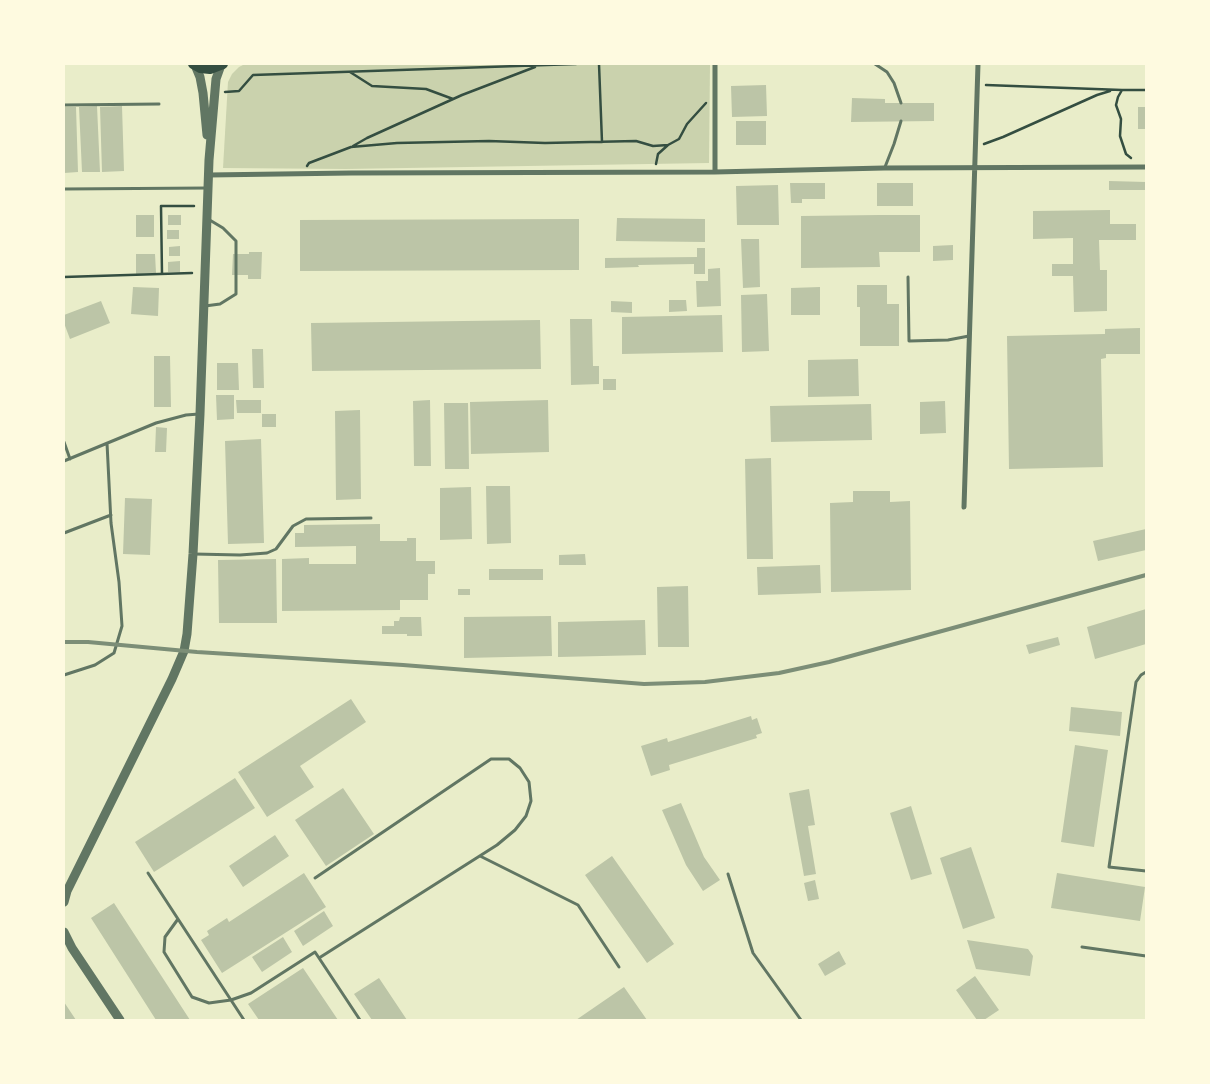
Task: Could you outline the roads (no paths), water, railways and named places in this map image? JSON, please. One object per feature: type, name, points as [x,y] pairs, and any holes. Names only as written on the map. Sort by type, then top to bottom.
[{"type":"main road","points":[[194,64],[210,69],[222,65]]},
{"type":"street","points":[[194,64],[200,77],[203,92],[209,160]]},
{"type":"street","points":[[715,64],[715,172]]},
{"type":"street","points":[[964,507],[978,64]]},
{"type":"street","points":[[64,902],[66,891],[172,680],[184,651],[189,616],[193,554],[209,160],[214,92],[216,78],[222,65]]},
{"type":"street","points":[[209,175],[1146,167]]},
{"type":"street","points":[[64,932],[72,948],[120,1020]]},
{"type":"lane","points":[[874,64],[887,72],[894,83],[901,103]]},
{"type":"lane","points":[[64,105],[159,104]]},
{"type":"lane","points":[[884,168],[901,121]]},
{"type":"lane","points":[[64,189],[208,188]]},
{"type":"lane","points":[[204,306],[220,304],[236,294],[236,241],[223,228],[208,219]]},
{"type":"lane","points":[[908,277],[909,341],[948,340],[969,336]]},
{"type":"lane","points":[[64,462],[156,423],[186,414],[200,414]]},
{"type":"lane","points":[[64,442],[70,459]]},
{"type":"lane","points":[[64,675],[95,664],[114,652],[122,626],[111,515],[107,443]]},
{"type":"lane","points":[[64,533],[111,515]]},
{"type":"lane","points":[[193,554],[240,555],[267,553],[276,549],[293,526],[306,519],[371,518]]},
{"type":"lane","points":[[1146,672],[1136,682],[1109,867],[1146,871]]},
{"type":"lane","points":[[315,878],[491,759],[508,759],[520,768],[529,782],[531,800],[526,816],[515,830],[497,845],[319,958]]},
{"type":"lane","points":[[480,856],[578,906],[619,968]]},
{"type":"lane","points":[[148,873],[244,1020]]},
{"type":"lane","points":[[728,874],[754,953],[801,1020]]},
{"type":"lane","points":[[178,919],[165,936],[164,952],[192,997],[209,1003],[231,1000],[251,993],[315,952],[360,1020]]},
{"type":"lane","points":[[1082,947],[1146,956]]},
{"type":"railway","points":[[64,642],[88,642],[197,652],[403,665],[644,684],[705,682],[779,673],[829,662],[1146,575]]}]
